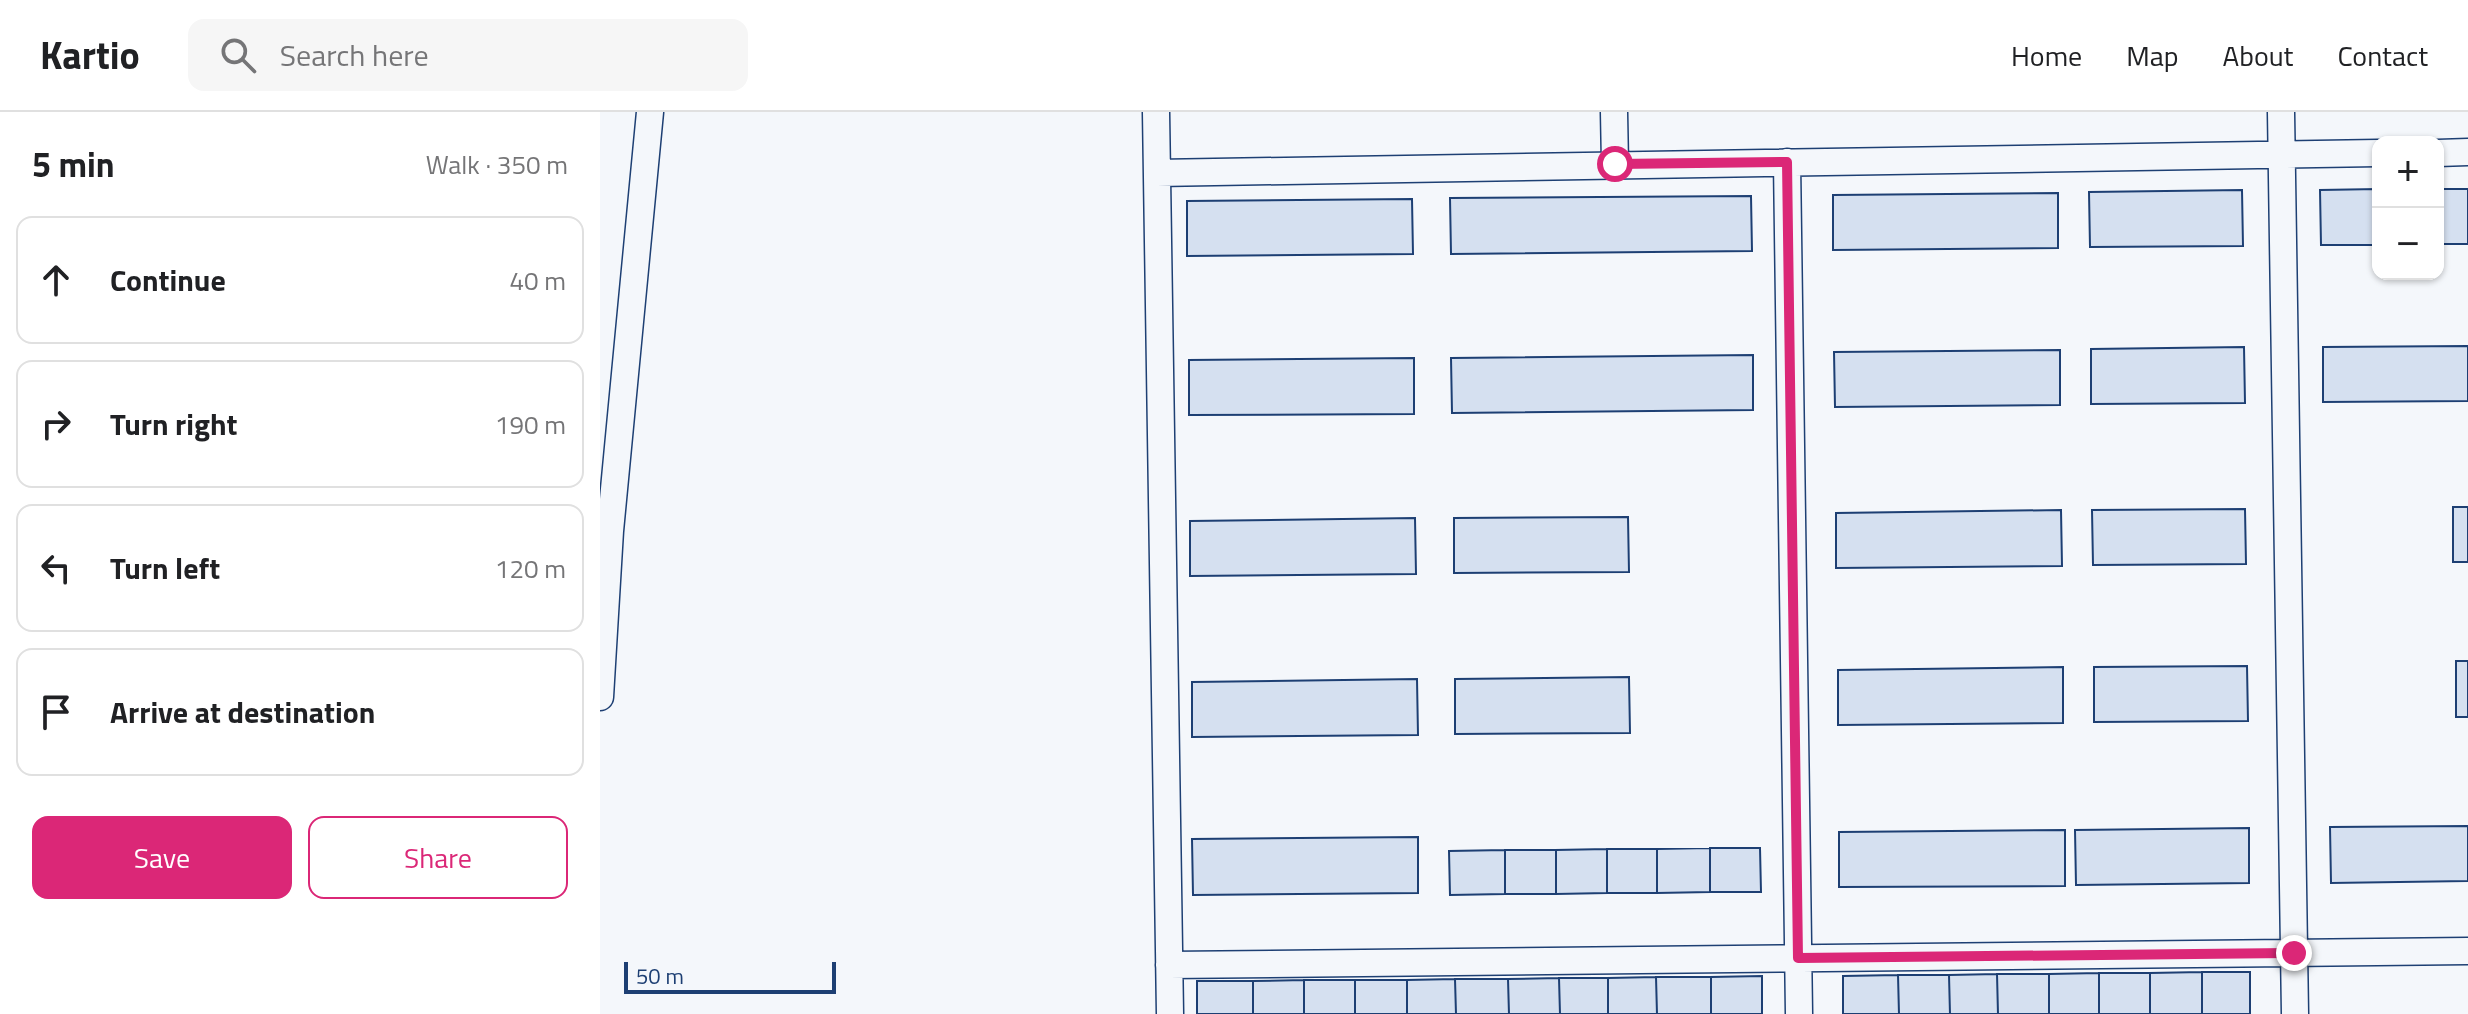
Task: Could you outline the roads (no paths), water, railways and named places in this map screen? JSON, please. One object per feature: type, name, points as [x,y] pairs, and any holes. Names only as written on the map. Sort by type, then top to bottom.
[{"type":"street","points":[[600,697],[613,499],[650,112]]},
{"type":"street","points":[[1156,112],[1170,1014]]},
{"type":"street","points":[[1614,112],[1615,164]]},
{"type":"street","points":[[2281,112],[2295,1014]]},
{"type":"street","points":[[2444,153],[2468,152]]},
{"type":"street","points":[[1157,173],[2372,153]]},
{"type":"street","points":[[1787,162],[1799,1014]]},
{"type":"street","points":[[1169,965],[2468,951]]}]
